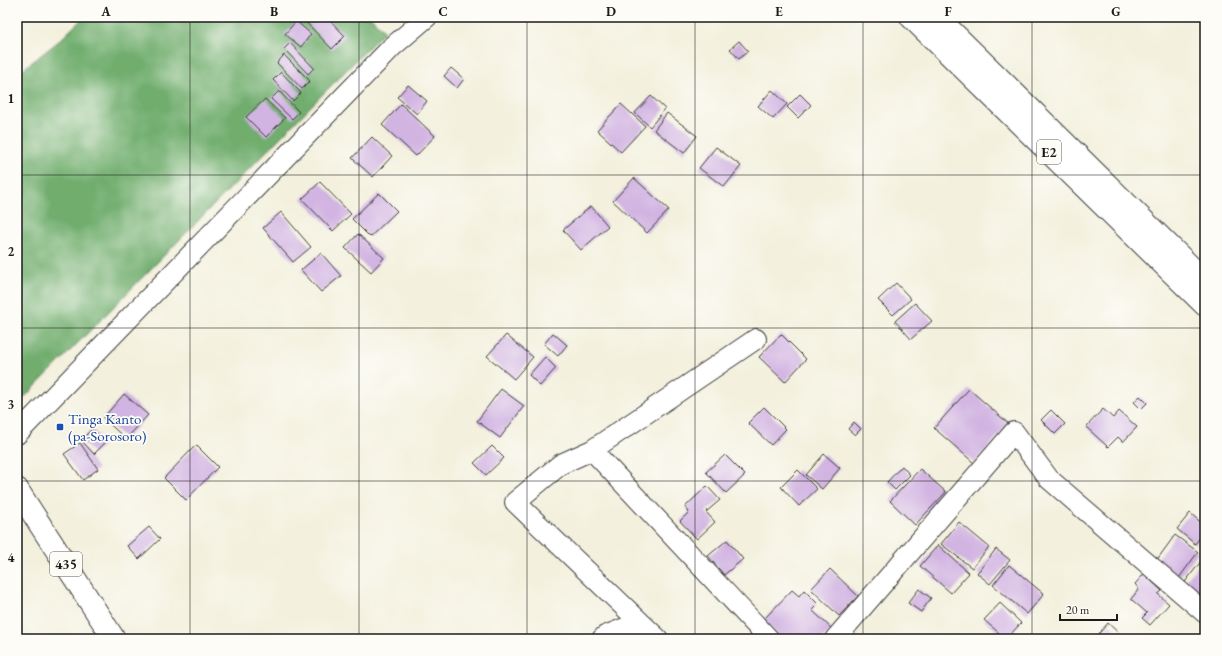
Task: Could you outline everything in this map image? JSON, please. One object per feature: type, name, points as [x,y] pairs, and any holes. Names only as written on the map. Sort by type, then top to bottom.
[{"type":"main road","name":"E2","points":[[911,17],[1205,305]]},
{"type":"main road","name":"E2","points":[[937,17],[1205,281]]},
{"type":"main road","name":"435","points":[[17,489],[114,639]]},
{"type":"street","points":[[17,434],[392,47],[427,17]]},
{"type":"street","points":[[658,639],[515,502],[562,464],[592,450],[756,339]]},
{"type":"street","points":[[834,639],[1014,432],[1050,478],[1205,613]]},
{"type":"street","points":[[592,450],[769,639]]},
{"type":"street","points":[[602,639],[605,636],[640,622]]},
{"type":"green space","points":[[84,17],[371,17],[385,31],[17,405],[17,74],[60,40]]},
{"type":"building","points":[[305,17],[327,17],[345,36],[332,49],[303,19]]},
{"type":"building","points":[[296,21],[311,34],[301,47],[285,34]]},
{"type":"building","points":[[739,41],[748,51],[739,59],[730,49]]},
{"type":"building","points":[[290,43],[314,68],[308,74],[284,49]]},
{"type":"building","points":[[284,55],[310,81],[302,89],[277,63]]},
{"type":"building","points":[[451,68],[464,79],[457,88],[444,76]]},
{"type":"building","points":[[281,72],[301,93],[293,101],[273,80]]},
{"type":"building","points":[[408,85],[427,101],[417,114],[397,97]]},
{"type":"building","points":[[772,90],[787,104],[773,119],[758,106]]},
{"type":"building","points":[[279,91],[299,112],[292,119],[271,99]]},
{"type":"building","points":[[800,94],[811,105],[798,118],[787,107]]},
{"type":"building","points":[[651,96],[665,109],[650,127],[635,113]]},
{"type":"building","points":[[265,99],[285,118],[266,137],[246,117]]},
{"type":"building","points":[[401,104],[435,136],[416,156],[382,125]]},
{"type":"building","points":[[621,104],[645,126],[621,152],[597,130]]},
{"type":"building","points":[[667,113],[697,136],[684,153],[654,130]]},
{"type":"building","points":[[372,137],[392,156],[373,177],[352,158]]},
{"type":"building","points":[[716,147],[741,166],[724,187],[699,168]]},
{"type":"building","points":[[634,178],[669,210],[647,233],[613,201]]},
{"type":"building","points":[[320,182],[351,214],[333,231],[302,199]]},
{"type":"building","points":[[379,193],[397,211],[370,237],[352,219]]},
{"type":"building","points":[[591,206],[608,226],[581,250],[563,230]]},
{"type":"building","points":[[281,212],[311,247],[293,262],[263,228]]},
{"type":"building","points":[[358,234],[384,258],[371,272],[345,248]]},
{"type":"building","points":[[321,253],[341,276],[321,292],[301,270]]},
{"type":"building","points":[[896,283],[911,299],[893,315],[878,300]]},
{"type":"building","points":[[915,303],[932,321],[911,339],[895,321]]},
{"type":"building","points":[[553,333],[567,345],[558,356],[544,344]]},
{"type":"building","points":[[781,334],[806,359],[785,382],[759,357]]},
{"type":"building","points":[[506,335],[533,357],[514,379],[487,356]]},
{"type":"building","points":[[545,357],[556,368],[540,386],[529,375]]},
{"type":"building","points":[[501,389],[524,406],[500,438],[477,421]]},
{"type":"building","points":[[969,389],[1009,424],[974,463],[934,428]]},
{"type":"building","points":[[124,394],[148,415],[126,439],[103,418]]},
{"type":"building","points":[[1140,396],[1147,403],[1141,409],[1134,402]]},
{"type":"building","points":[[764,407],[786,429],[771,445],[748,423]]},
{"type":"building","points":[[1103,409],[1113,418],[1119,411],[1137,427],[1123,442],[1118,437],[1108,447],[1086,427]]},
{"type":"building","points":[[1051,410],[1065,424],[1055,434],[1041,420]]},
{"type":"building","points":[[854,422],[861,429],[855,435],[848,429]]},
{"type":"building","points":[[92,429],[105,443],[94,454],[81,440]]},
{"type":"building","points":[[80,443],[98,469],[83,480],[64,454]]},
{"type":"building","points":[[196,445],[218,467],[186,500],[164,478]]},
{"type":"building","points":[[492,446],[504,458],[486,475],[474,463]]},
{"type":"building","points":[[824,454],[840,468],[822,489],[806,475]]},
{"type":"building","points":[[725,455],[745,475],[726,493],[706,472]]},
{"type":"building","points":[[902,466],[910,475],[895,490],[887,482]]},
{"type":"building","points":[[920,469],[946,492],[915,525],[890,501]]},
{"type":"building","points":[[798,470],[817,489],[799,506],[781,487]]},
{"type":"building","points":[[707,486],[720,500],[706,512],[715,522],[697,539],[680,521],[689,512],[685,507]]},
{"type":"building","points":[[1190,513],[1205,526],[1205,531],[1195,544],[1177,529]]},
{"type":"building","points":[[959,522],[989,547],[972,568],[941,544]]},
{"type":"building","points":[[149,527],[160,539],[139,559],[127,546]]},
{"type":"building","points":[[1175,535],[1198,552],[1179,578],[1156,561]]},
{"type":"building","points":[[727,540],[743,559],[724,575],[708,556]]},
{"type":"building","points":[[938,545],[969,573],[951,593],[920,566]]},
{"type":"building","points":[[996,549],[1010,560],[990,584],[977,573]]},
{"type":"building","points":[[1205,556],[1205,602],[1182,586]]},
{"type":"building","points":[[1009,565],[1044,594],[1027,614],[993,585]]},
{"type":"building","points":[[830,569],[858,596],[839,616],[811,589]]},
{"type":"building","points":[[1144,574],[1162,591],[1158,594],[1169,604],[1150,625],[1142,618],[1147,613],[1131,599],[1139,589],[1135,584]]},
{"type":"building","points":[[919,589],[931,598],[921,612],[908,603]]},
{"type":"building","points":[[792,590],[799,596],[804,590],[818,604],[812,610],[832,629],[822,639],[782,639],[763,620]]},
{"type":"building","points":[[1000,603],[1021,623],[1006,639],[984,620]]},
{"type":"building","points":[[1108,623],[1125,639],[1094,639]]},
{"type":"place","name":"Tinga Kanto (pa-Sorosoro)","points":[[60,427]]}]
